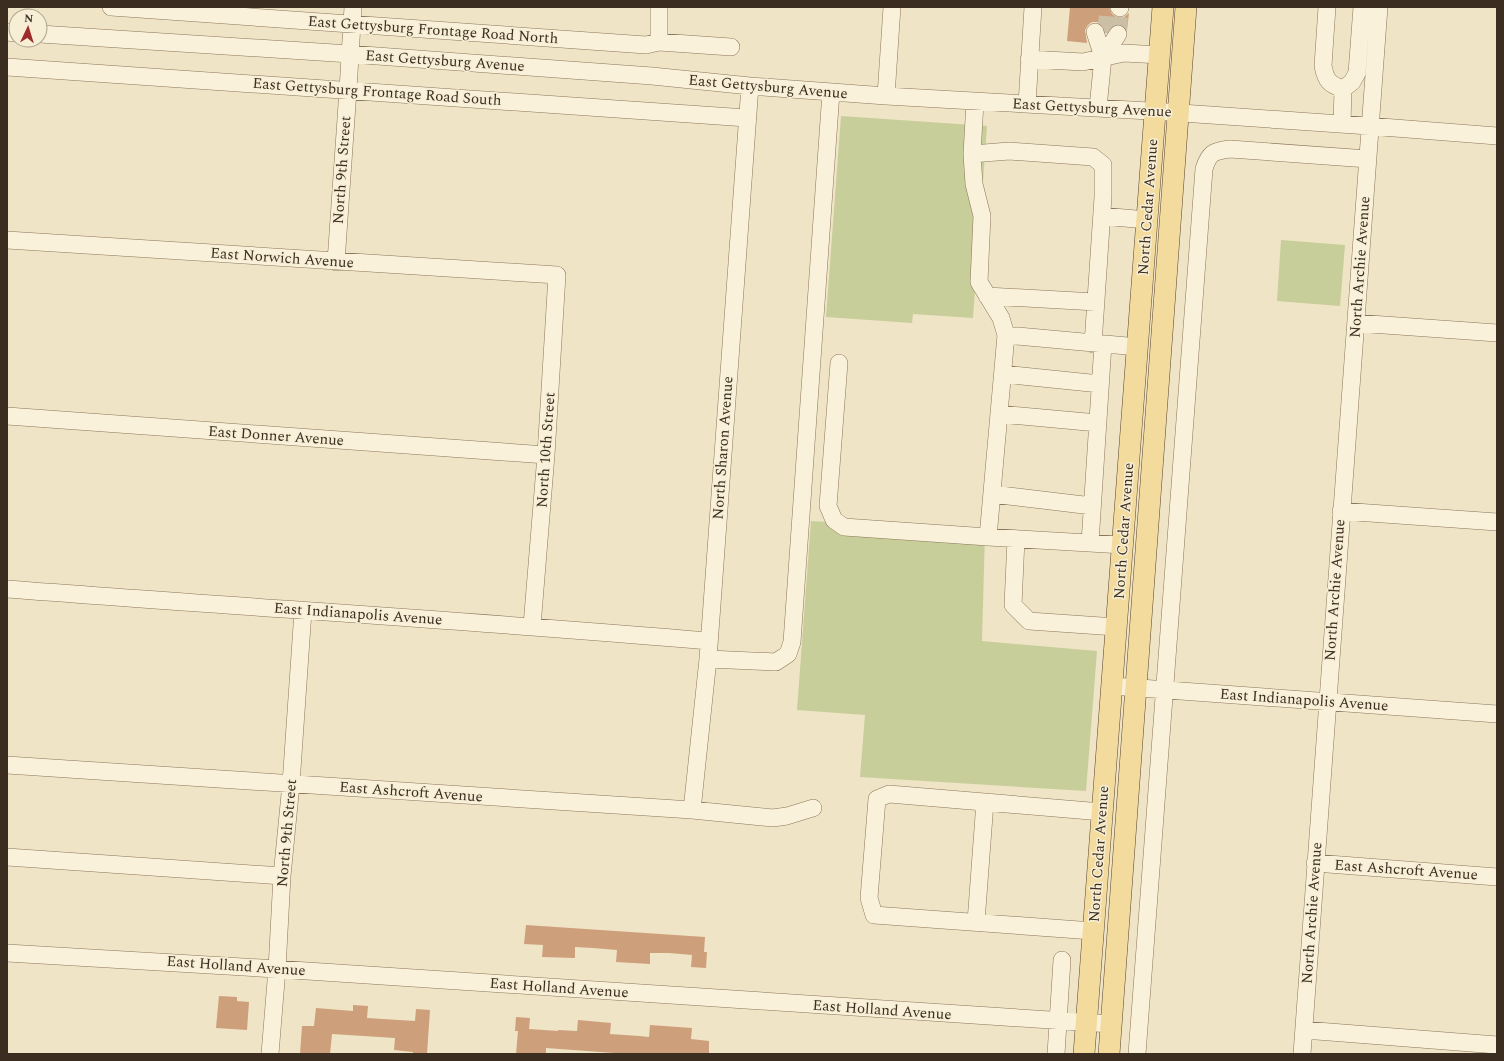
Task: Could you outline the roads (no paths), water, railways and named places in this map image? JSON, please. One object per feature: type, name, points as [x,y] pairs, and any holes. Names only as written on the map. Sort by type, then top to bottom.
[{"type":"main road","name":"North Cedar Avenue","points":[[1084,1054],[1163,7]]},
{"type":"main road","name":"North Cedar Avenue","points":[[1109,1054],[1186,7]]},
{"type":"main road","points":[[1138,347],[1147,353],[1149,360],[1149,413],[1155,430]]},
{"type":"street","name":"East Gettysburg Frontage Road North","points":[[111,7],[352,15],[646,45],[659,42],[731,47]]},
{"type":"street","points":[[659,42],[660,7]]},
{"type":"street","points":[[886,96],[892,7]]},
{"type":"street","points":[[1027,104],[1033,7]]},
{"type":"street","points":[[1327,7],[1324,74],[1331,84],[1343,89]]},
{"type":"street","points":[[1343,89],[1352,82],[1357,73],[1362,7]]},
{"type":"street","name":"North Archie Avenue","points":[[1302,1054],[1379,7]]},
{"type":"street","name":"North 9th Street","points":[[336,262],[352,15]]},
{"type":"street","points":[[1098,108],[1106,33]]},
{"type":"street","name":"East Gettysburg Avenue","points":[[48,35],[350,54],[652,76],[750,86],[886,96],[1178,113],[1497,136]]},
{"type":"street","points":[[1029,59],[1083,62],[1124,52],[1160,55]]},
{"type":"street","name":"East Gettysburg Frontage Road South","points":[[7,67],[747,118]]},
{"type":"street","name":"North Sharon Avenue","points":[[692,810],[708,659],[750,86]]},
{"type":"street","points":[[1342,124],[1343,89]]},
{"type":"street","points":[[708,659],[776,662],[788,654],[792,642],[831,92]]},
{"type":"street","points":[[975,102],[972,154],[974,184],[982,216],[980,282],[1001,318],[1006,335],[988,537]]},
{"type":"street","points":[[1136,1054],[1204,169],[1207,158],[1216,151],[1230,149],[1368,159]]},
{"type":"street","points":[[972,154],[1009,151],[1093,157],[1103,165],[1102,216],[1096,302],[1100,384],[1090,543]]},
{"type":"street","points":[[1102,216],[1147,220]]},
{"type":"street","name":"East Norwich Avenue","points":[[7,240],[557,275]]},
{"type":"street","name":"North 10th Street","points":[[532,626],[546,456],[557,275]]},
{"type":"street","points":[[988,296],[1096,302]]},
{"type":"street","points":[[1356,322],[1497,333]]},
{"type":"street","points":[[1006,335],[1138,347]]},
{"type":"street","points":[[839,362],[828,506],[834,520],[844,527],[1016,539],[1122,544]]},
{"type":"street","points":[[1003,374],[1100,384]]},
{"type":"street","points":[[999,414],[1098,423]]},
{"type":"street","name":"East Donner Avenue","points":[[7,416],[546,456]]},
{"type":"street","points":[[992,494],[1092,506]]},
{"type":"street","points":[[1341,511],[1497,522]]},
{"type":"street","points":[[1016,539],[1013,605],[1029,621],[1116,627]]},
{"type":"street","name":"East Indianapolis Avenue","points":[[7,590],[532,626],[709,641]]},
{"type":"street","name":"North 9th Street","points":[[270,1054],[277,969],[282,876],[291,784],[303,611]]},
{"type":"street","name":"East Indianapolis Avenue","points":[[1112,686],[1497,714]]},
{"type":"street","name":"East Ashcroft Avenue","points":[[7,765],[692,810],[772,818],[786,816],[813,808]]},
{"type":"street","points":[[1093,931],[874,915],[869,898],[870,883],[877,799],[889,794],[1102,812]]},
{"type":"street","points":[[976,922],[985,802]]},
{"type":"street","points":[[7,858],[282,876]]},
{"type":"street","name":"East Ashcroft Avenue","points":[[1315,863],[1497,877]]},
{"type":"street","name":"East Holland Avenue","points":[[7,952],[1086,1024],[1111,1024]]},
{"type":"street","points":[[1056,1054],[1062,960]]},
{"type":"street","points":[[1304,1030],[1497,1045]]},
{"type":"tunnel","points":[[1106,33],[1108,7]]},
{"type":"tunnel","points":[[1118,34],[1120,8]]}]
